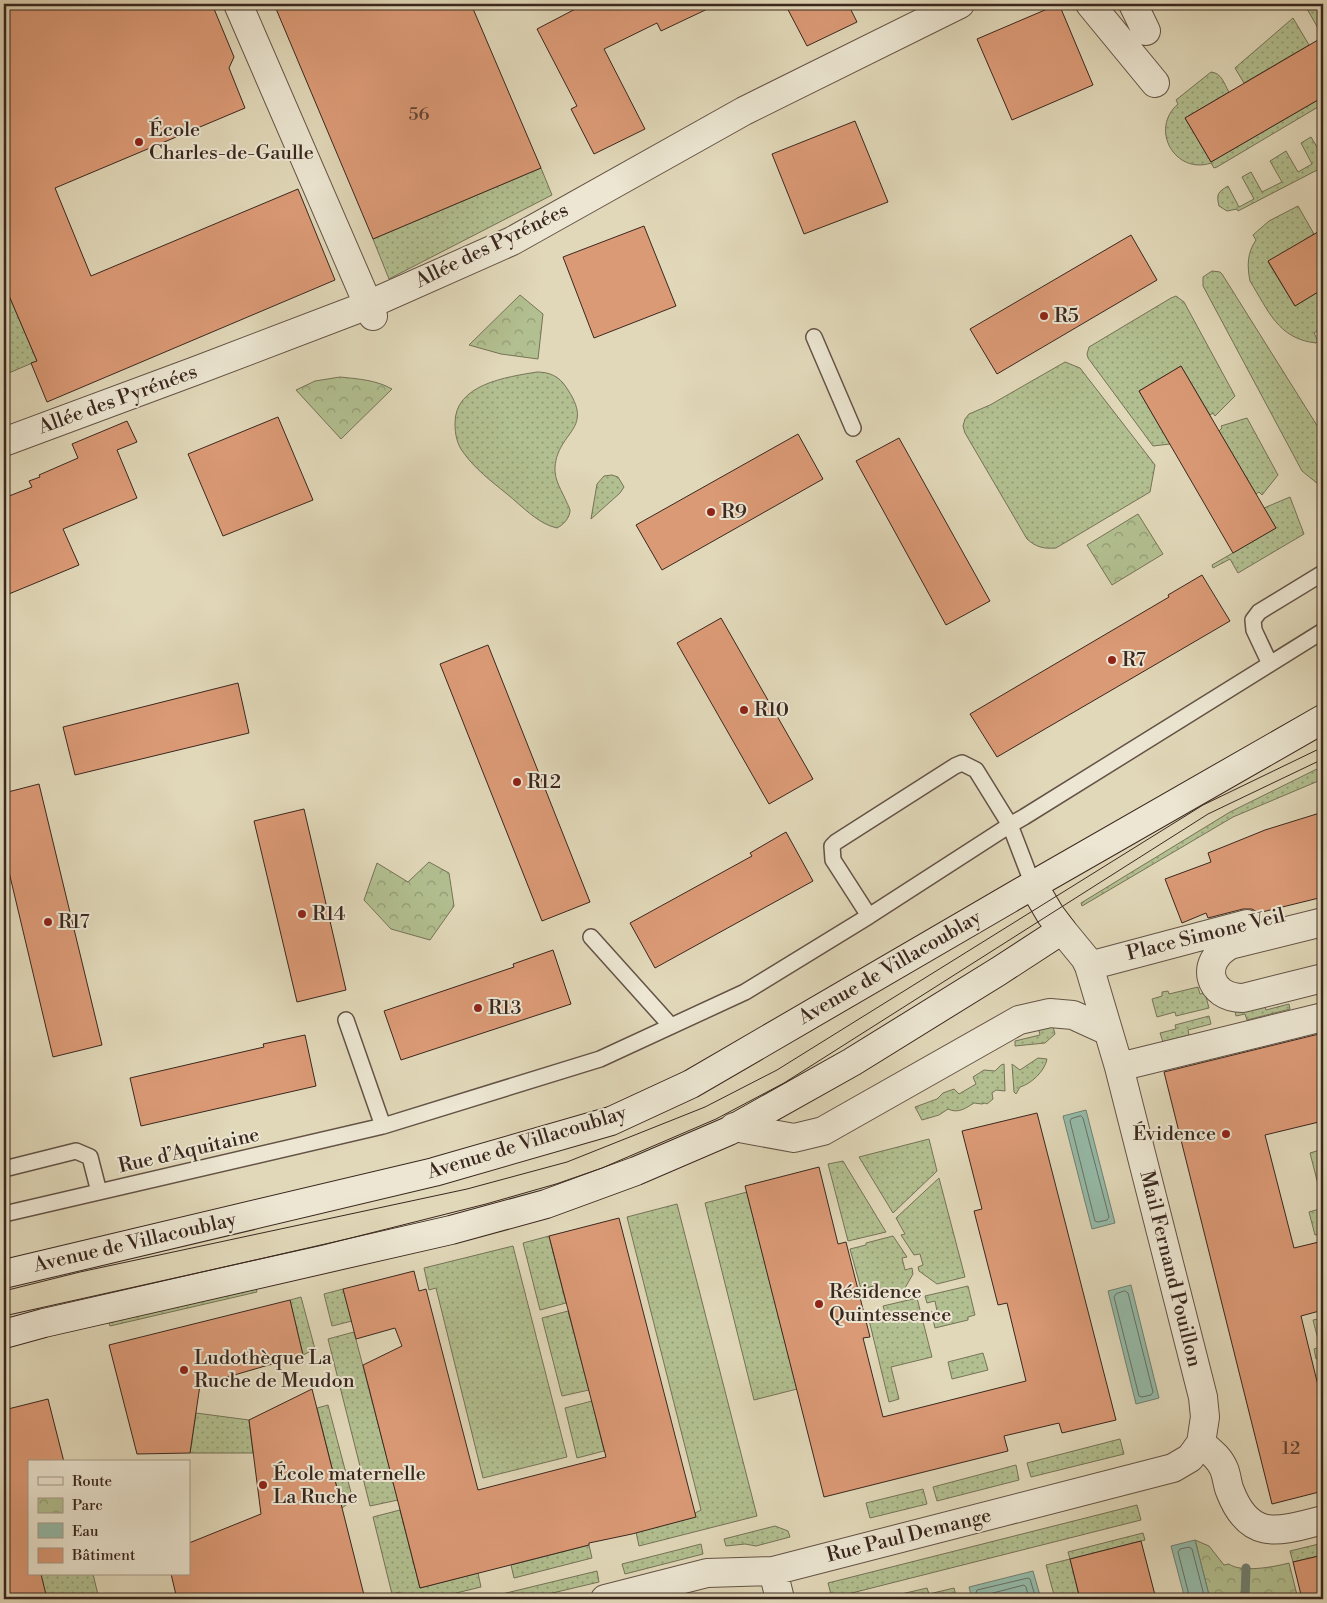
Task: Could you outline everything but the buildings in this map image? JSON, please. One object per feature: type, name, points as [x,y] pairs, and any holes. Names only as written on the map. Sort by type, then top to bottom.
[{"type":"street","points":[[238,4],[371,311]]},
{"type":"street","name":"Allée des Pyrénées","points":[[4,442],[371,311],[512,241],[744,110],[960,4]]},
{"type":"street","points":[[1090,4],[1155,83]]},
{"type":"street","points":[[1133,4],[1146,31]]},
{"type":"street","name":"Avenue de Villacoublay","points":[[4,1274],[434,1172],[611,1121],[691,1084],[1323,719]]},
{"type":"street","points":[[4,1334],[54,1320],[444,1231],[546,1204],[636,1171],[734,1127],[852,1062],[1062,930],[1033,886]]},
{"type":"street","name":"Place Simone Veil","points":[[1089,966],[1323,905]]},
{"type":"street","points":[[1323,922],[1230,945],[1218,954],[1211,967],[1211,974],[1217,988],[1222,993],[1236,998],[1243,998],[1323,978]]},
{"type":"street","name":"Mail Fernand Pouillon","points":[[1062,930],[1085,958],[1089,966],[1119,1067],[1203,1397],[1205,1417],[1201,1443]]},
{"type":"street","points":[[734,1127],[794,1138],[822,1131],[1020,1020],[1050,1013],[1072,1015],[1108,1031]]},
{"type":"street","points":[[1119,1067],[1323,1017]]},
{"type":"street","points":[[1201,1443],[1219,1459],[1230,1491],[1238,1508],[1248,1522],[1262,1528],[1284,1530],[1323,1520]]},
{"type":"street","name":"Rue Paul Demange","points":[[605,1599],[707,1573],[773,1571],[1173,1468],[1190,1458],[1201,1443]]},
{"type":"street","points":[[773,1571],[780,1599]]},
{"type":"lane","points":[[814,337],[853,428]]},
{"type":"lane","points":[[1270,664],[1254,630],[1253,620],[1259,612],[1323,573]]},
{"type":"lane","name":"Rue d’Aquitaine","points":[[4,1214],[383,1126],[600,1059],[745,992],[1323,631]]},
{"type":"lane","points":[[869,916],[833,860],[832,846],[962,763],[976,770],[1010,825],[1033,886]]},
{"type":"lane","points":[[591,937],[671,1026]]},
{"type":"lane","points":[[346,1020],[383,1126]]},
{"type":"lane","points":[[4,1168],[76,1151],[90,1157],[98,1192]]},
{"type":"green space","points":[[1309,4],[1323,4],[1323,37],[1306,7]]},
{"type":"green space","points":[[1293,18],[1309,45],[1244,83],[1235,68]]},
{"type":"green space","points":[[1211,72],[1218,74],[1229,92],[1185,118],[1211,162],[1323,97],[1323,104],[1217,167],[1214,168],[1211,163],[1198,165],[1187,162],[1177,156],[1170,147],[1166,137],[1166,125],[1170,114],[1178,104],[1176,100]]},
{"type":"green space","points":[[1311,137],[1323,157],[1323,167],[1238,211],[1237,209],[1227,211],[1219,206],[1219,194],[1228,186],[1239,207],[1254,199],[1242,177],[1251,172],[1262,192],[1282,182],[1270,161],[1286,151],[1298,172],[1312,164],[1301,143]]},
{"type":"green space","points":[[541,168],[552,195],[389,279],[373,239]]},
{"type":"green space","points":[[1298,206],[1314,234],[1268,262],[1295,306],[1323,289],[1323,327],[1314,333],[1318,341],[1316,343],[1292,336],[1283,329],[1269,312],[1250,281],[1249,275],[1249,255],[1256,240],[1253,235],[1269,221]]},
{"type":"green space","points":[[1212,271],[1222,274],[1323,435],[1323,488],[1302,471],[1203,286],[1203,277]]},
{"type":"green space","points":[[4,284],[37,361],[4,375]]},
{"type":"green space","points":[[520,295],[543,314],[538,359],[501,354],[469,345]]},
{"type":"green space","points":[[1176,296],[1184,302],[1235,396],[1215,416],[1213,413],[1210,415],[1181,366],[1139,391],[1170,444],[1153,446],[1088,358],[1087,354],[1089,347]]},
{"type":"green space","points":[[1065,362],[1080,368],[1155,465],[1150,492],[1056,548],[1047,548],[1037,546],[1027,539],[965,433],[963,426],[969,414],[990,405]]},
{"type":"green space","points":[[537,372],[550,374],[560,380],[574,401],[577,412],[573,429],[562,445],[555,467],[557,481],[570,510],[566,521],[557,528],[543,523],[530,514],[478,469],[461,449],[455,431],[457,410],[463,400],[473,391],[498,380]]},
{"type":"green space","points":[[340,377],[374,382],[392,389],[341,439],[296,390],[315,381]]},
{"type":"green space","points":[[1247,418],[1278,475],[1262,495],[1259,492],[1256,494],[1219,431],[1222,428],[1221,426]]},
{"type":"green space","points":[[612,475],[618,477],[624,487],[620,493],[591,519],[597,484],[604,476]]},
{"type":"green space","points":[[1290,497],[1304,534],[1238,573],[1230,559],[1213,568],[1212,565],[1276,528],[1264,508]]},
{"type":"green space","points":[[1138,514],[1163,554],[1112,585],[1087,545]]},
{"type":"green space","points":[[1323,766],[1323,779],[1233,817],[1082,906],[1081,903],[1230,812]]},
{"type":"green space","points":[[429,862],[449,873],[454,906],[430,940],[391,929],[364,900],[377,863],[408,882]]},
{"type":"green space","points":[[1198,987],[1200,994],[1205,993],[1209,1008],[1176,1016],[1175,1012],[1157,1017],[1152,999],[1162,996],[1162,992],[1168,991],[1169,994]]},
{"type":"green space","points":[[1264,1004],[1266,1010],[1289,1004],[1290,1009],[1247,1020],[1245,1014],[1236,1016],[1235,1011]]},
{"type":"green space","points":[[1209,1016],[1211,1024],[1188,1030],[1189,1035],[1163,1042],[1160,1033],[1176,1029],[1175,1025]]},
{"type":"green space","points":[[1052,1023],[1055,1034],[1045,1043],[1015,1046],[1015,1041],[1040,1035],[1038,1026]]},
{"type":"green space","points":[[1038,1058],[1047,1059],[1046,1064],[1033,1080],[1020,1087],[1016,1094],[1014,1092],[1012,1064],[1020,1070]]},
{"type":"green space","points":[[1004,1064],[1005,1091],[996,1090],[992,1093],[993,1099],[987,1104],[974,1103],[959,1111],[948,1109],[939,1115],[922,1120],[915,1107],[937,1099],[943,1093],[954,1089],[959,1094],[976,1084],[973,1077],[984,1070],[995,1071]]},
{"type":"green space","points":[[929,1139],[937,1171],[893,1213],[859,1157]]},
{"type":"green space","points":[[1323,1149],[1323,1204],[1310,1153]]},
{"type":"green space","points":[[843,1161],[886,1232],[848,1241],[828,1164]]},
{"type":"green space","points":[[939,1178],[965,1277],[937,1284],[919,1271],[918,1267],[923,1265],[920,1254],[914,1255],[901,1235],[905,1234],[896,1218]]},
{"type":"green space","points":[[747,1192],[797,1389],[754,1400],[705,1203]]},
{"type":"green space","points":[[677,1204],[757,1516],[639,1546],[636,1532],[695,1517],[695,1513],[701,1510],[627,1217]]},
{"type":"green space","points":[[1323,1208],[1323,1233],[1315,1235],[1309,1212]]},
{"type":"green space","points":[[549,1236],[566,1303],[540,1310],[523,1243]]},
{"type":"green space","points":[[893,1236],[907,1257],[902,1258],[905,1270],[912,1268],[913,1274],[902,1293],[881,1298],[878,1285],[861,1289],[850,1249]]},
{"type":"green space","points":[[513,1246],[567,1457],[483,1478],[436,1288],[429,1290],[424,1268]]},
{"type":"green space","points":[[255,1285],[257,1292],[110,1326],[108,1319]]},
{"type":"green space","points":[[968,1286],[975,1315],[968,1317],[968,1320],[935,1328],[931,1312],[937,1311],[935,1301],[927,1303],[925,1296]]},
{"type":"green space","points":[[343,1289],[352,1321],[332,1326],[324,1294]]},
{"type":"green space","points":[[301,1297],[315,1349],[303,1355],[290,1300]]},
{"type":"green space","points":[[917,1298],[932,1357],[891,1367],[899,1399],[889,1402],[869,1320],[886,1316],[883,1306]]},
{"type":"green space","points":[[568,1311],[589,1390],[562,1396],[542,1318]]},
{"type":"green space","points":[[1323,1318],[1323,1357],[1316,1359],[1314,1349],[1320,1347],[1313,1320]]},
{"type":"green space","points":[[354,1332],[398,1500],[370,1506],[328,1339]]},
{"type":"green space","points":[[983,1353],[988,1370],[952,1379],[948,1362]]},
{"type":"green space","points":[[592,1401],[604,1451],[577,1458],[565,1408]]},
{"type":"green space","points":[[328,1405],[353,1500],[342,1508],[317,1408]]},
{"type":"green space","points":[[196,1413],[249,1420],[253,1453],[190,1453]]},
{"type":"green space","points":[[1120,1439],[1124,1454],[1031,1477],[1027,1463]]},
{"type":"green space","points":[[1016,1465],[1019,1480],[937,1501],[933,1487]]},
{"type":"green space","points":[[923,1489],[927,1504],[870,1518],[866,1503]]},
{"type":"green space","points":[[1137,1505],[1141,1520],[832,1598],[828,1583]]},
{"type":"green space","points":[[28,1510],[28,1576],[93,1576],[99,1599],[4,1599],[4,1517]]},
{"type":"green space","points":[[400,1510],[420,1588],[478,1573],[481,1587],[431,1599],[402,1599],[400,1592],[392,1594],[373,1517]]},
{"type":"green space","points":[[775,1526],[788,1531],[790,1537],[756,1546],[745,1544],[726,1546],[724,1539]]},
{"type":"green space","points":[[1143,1533],[1145,1540],[1070,1559],[1068,1552]]},
{"type":"green space","points":[[1195,1540],[1209,1546],[1224,1565],[1229,1564],[1234,1567],[1249,1569],[1289,1563],[1298,1599],[1210,1599]]},
{"type":"green space","points":[[1323,1543],[1323,1555],[1293,1562],[1290,1551]]},
{"type":"green space","points":[[701,1544],[703,1554],[625,1574],[622,1564]]},
{"type":"green space","points":[[589,1545],[592,1558],[514,1578],[511,1565]]},
{"type":"green space","points":[[1070,1559],[1080,1599],[1055,1599],[1046,1565]]},
{"type":"green space","points":[[597,1571],[599,1582],[527,1599],[499,1599],[498,1595]]},
{"type":"green space","points":[[927,1588],[929,1594],[908,1599],[880,1599]]},
{"type":"green space","points":[[954,1588],[957,1599],[930,1599],[929,1594]]},
{"type":"water","points":[[1086,1110],[1115,1223],[1092,1229],[1063,1116]]},
{"type":"water","points":[[1131,1285],[1159,1398],[1136,1404],[1108,1291]]},
{"type":"water","points":[[1195,1540],[1210,1599],[1185,1599],[1171,1546]]},
{"type":"water","points":[[1033,1571],[1041,1599],[972,1599],[969,1587]]},
{"type":"waterway","points":[[1245,1599],[1246,1568]]},
{"type":"tram line","points":[[4,1291],[80,1272],[467,1189],[567,1162],[705,1107],[777,1070],[1203,805],[1323,747]]},
{"type":"tram line","points":[[4,1316],[323,1245],[486,1204],[556,1184],[602,1168],[716,1119],[784,1083],[1208,814],[1323,759]]},
{"type":"place","name":"École Charles-de-Gaulle","points":[[139,142]]},
{"type":"place","name":"R5","points":[[1044,316]]},
{"type":"place","name":"R9","points":[[711,512]]},
{"type":"place","name":"R7","points":[[1112,660]]},
{"type":"place","name":"R10","points":[[744,710]]},
{"type":"place","name":"R12","points":[[517,782]]},
{"type":"place","name":"R14","points":[[302,914]]},
{"type":"place","name":"R17","points":[[48,922]]},
{"type":"place","name":"R13","points":[[478,1008]]},
{"type":"place","name":"Évidence","points":[[1226,1134]]},
{"type":"place","name":"Résidence Quintessence","points":[[819,1304]]},
{"type":"place","name":"Ludothèque La Ruche de Meudon","points":[[184,1370]]},
{"type":"place","name":"École maternelle La Ruche","points":[[263,1485]]}]
